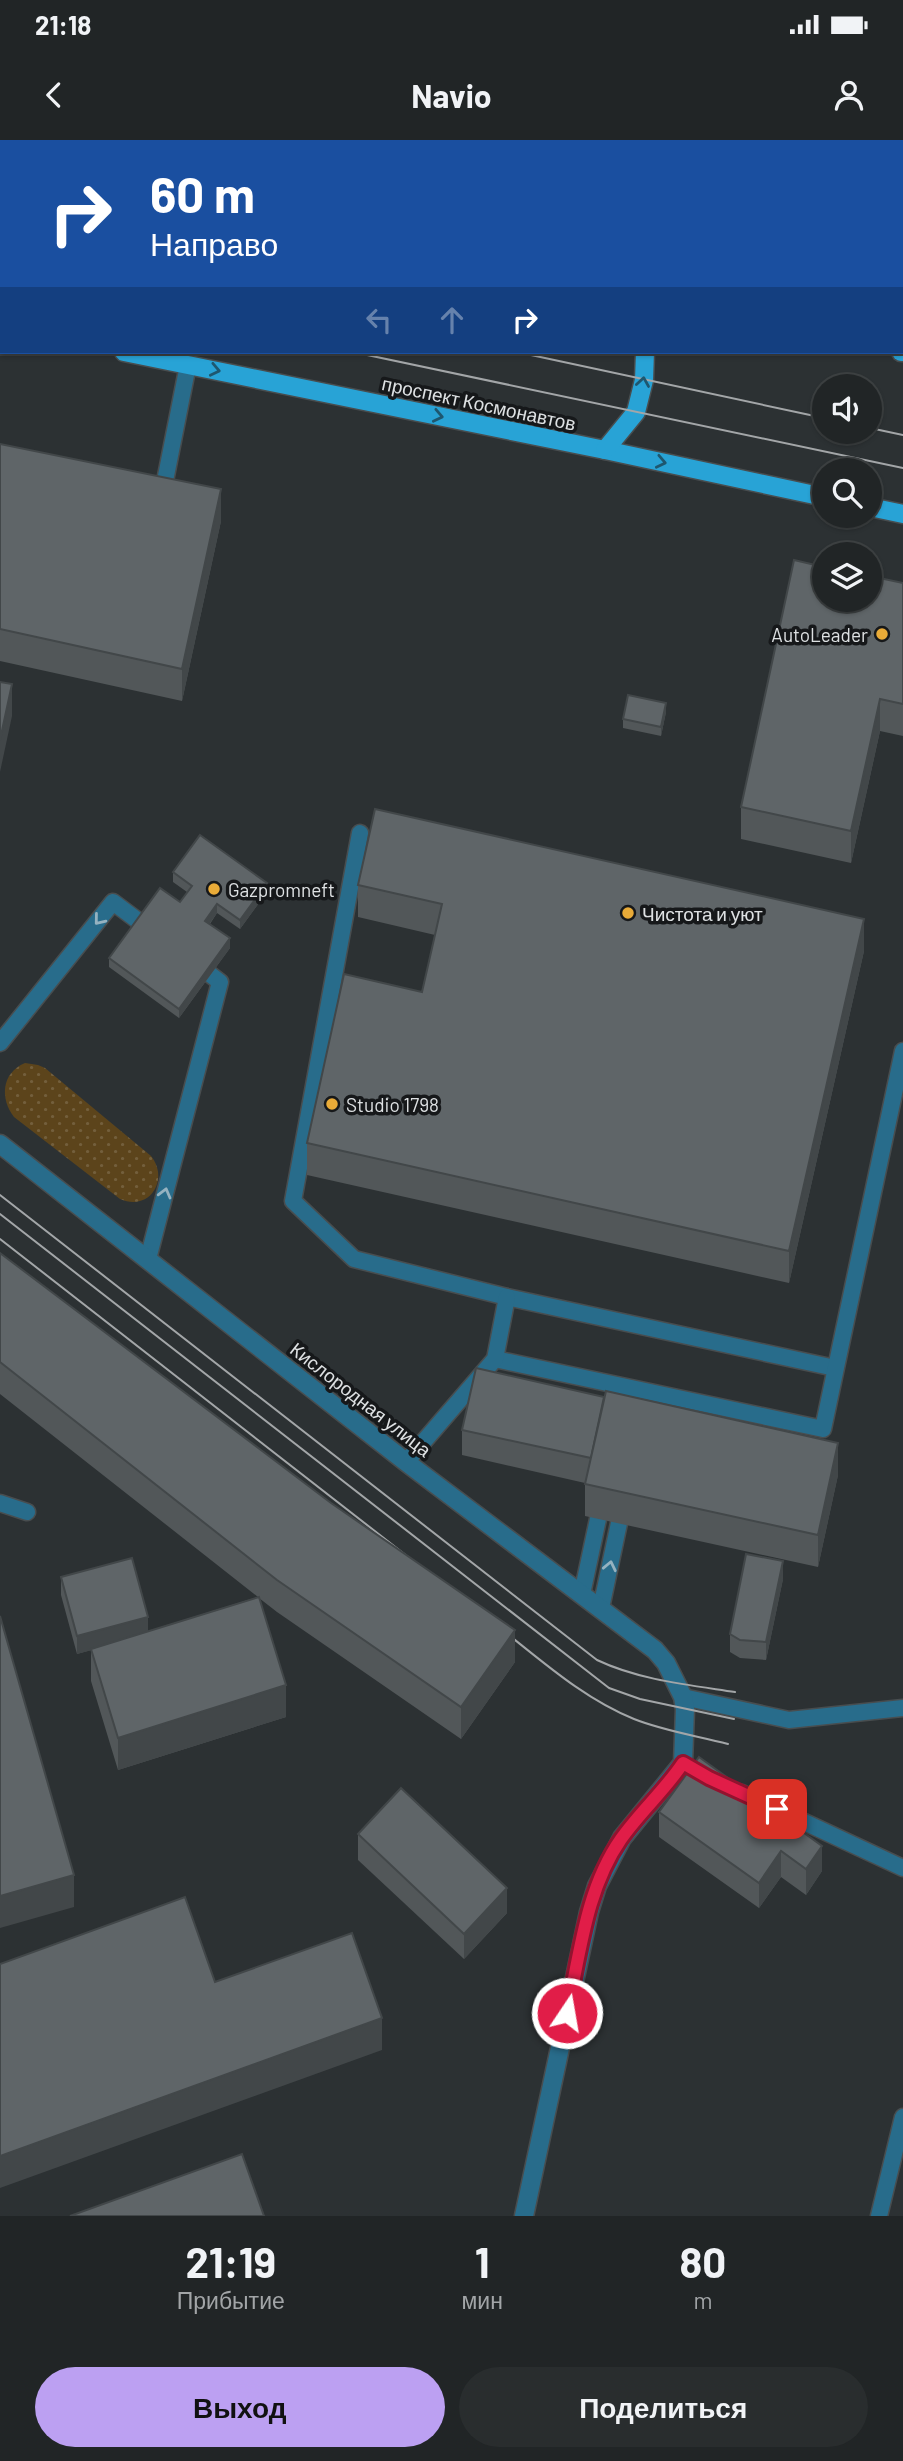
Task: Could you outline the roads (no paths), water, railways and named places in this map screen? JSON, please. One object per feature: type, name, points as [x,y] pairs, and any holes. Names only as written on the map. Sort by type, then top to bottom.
[{"type":"main road","name":"проспект Космонавтов","points":[[134,354],[812,494]]},
{"type":"main road","points":[[605,450],[636,412],[645,380],[645,354]]},
{"type":"main road","points":[[882,510],[903,514]]},
{"type":"street","name":"Кислородная улица","points":[[0,1144],[406,1462],[655,1650],[666,1663],[683,1697]]},
{"type":"street","points":[[524,2216],[589,1912],[597,1886],[622,1838],[683,1763],[683,1697]]},
{"type":"lane","points":[[164,486],[188,365]]},
{"type":"lane","points":[[360,833],[293,1201],[354,1259],[507,1297],[835,1368]]},
{"type":"lane","points":[[0,1043],[113,902],[220,982],[148,1259]]},
{"type":"lane","points":[[495,1359],[628,1394],[823,1429],[903,1051]]},
{"type":"lane","points":[[406,1462],[495,1359],[507,1297]]},
{"type":"lane","points":[[0,1503],[27,1512]]},
{"type":"lane","points":[[582,1594],[598,1519]]},
{"type":"lane","points":[[601,1608],[619,1524]]},
{"type":"lane","points":[[683,1697],[789,1720],[903,1708]]},
{"type":"lane","points":[[683,1763],[701,1773]]},
{"type":"lane","points":[[722,1784],[903,1868]]},
{"type":"lane","points":[[878,2216],[903,2117]]},
{"type":"tram line","points":[[362,354],[903,468]]},
{"type":"tram line","points":[[526,354],[812,415]]},
{"type":"tram line","points":[[882,431],[903,435]]},
{"type":"tram line","points":[[0,1195],[597,1660],[647,1677],[735,1692]]},
{"type":"tram line","points":[[0,1214],[609,1688],[640,1699],[734,1719]]},
{"type":"tram line","points":[[0,1239],[412,1560]]},
{"type":"tram line","points":[[500,1628],[564,1678],[616,1711],[657,1727],[728,1744]]},
{"type":"place","name":"AutoLeader","points":[[882,634]]},
{"type":"place","name":"Gazpromneft","points":[[214,889]]},
{"type":"place","name":"Чистота и уют","points":[[628,913]]},
{"type":"place","name":"Studio 1798","points":[[332,1104]]}]
